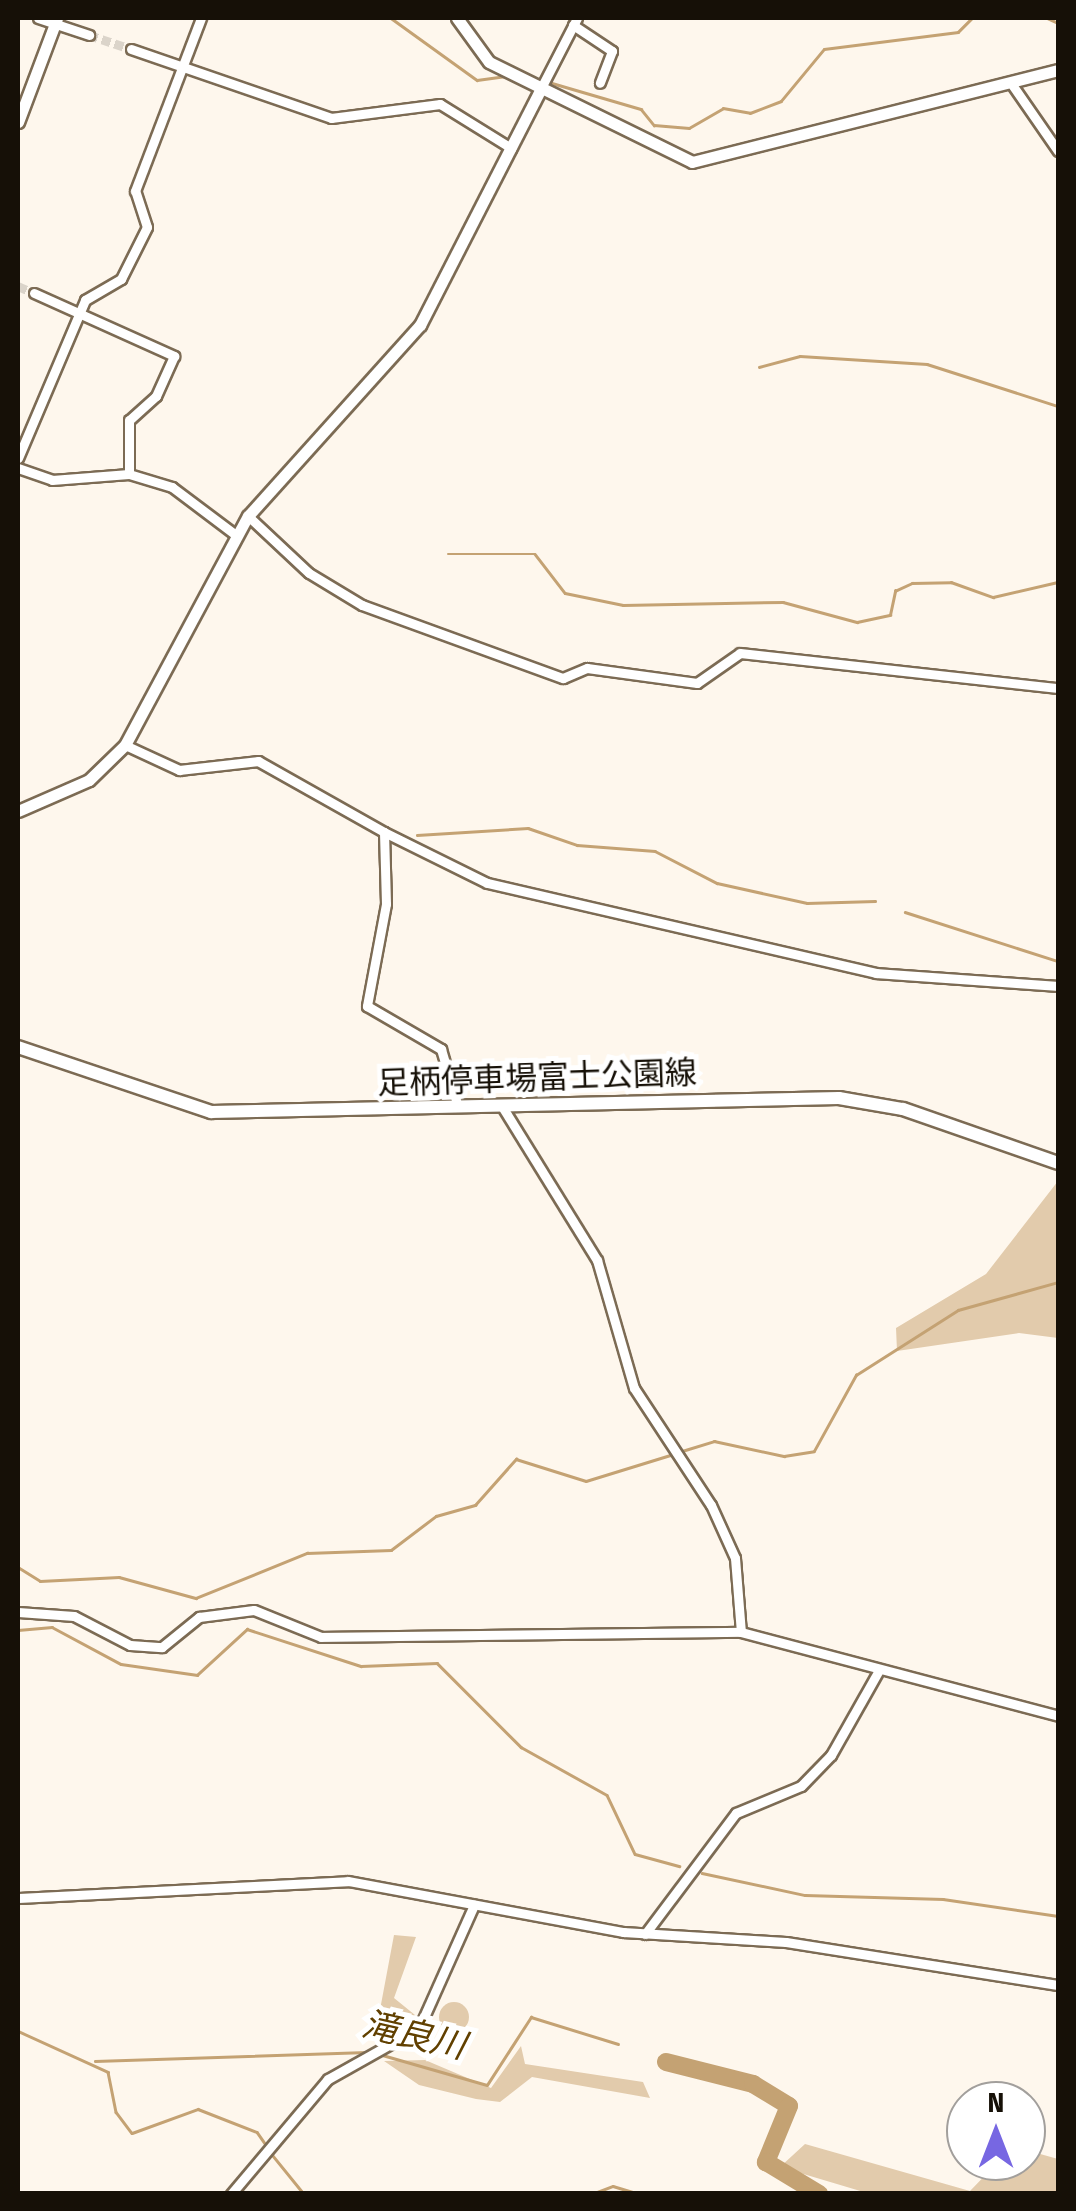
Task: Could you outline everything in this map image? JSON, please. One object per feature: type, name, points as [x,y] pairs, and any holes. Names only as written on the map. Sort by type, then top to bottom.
[{"type":"main road","name":"足柄停車場富士公園線","points":[[18,1047],[211,1112],[839,1098],[903,1109],[1058,1163]]},
{"type":"street","points":[[38,18],[55,20],[88,35]]},
{"type":"street","points":[[18,458],[79,313],[127,272],[147,228],[134,191],[179,66],[201,18]]},
{"type":"street","points":[[458,18],[472,44],[503,70],[692,162],[925,98],[1013,86],[1058,70]]},
{"type":"street","points":[[18,122],[55,20]]},
{"type":"street","points":[[18,812],[89,780],[125,745],[248,516],[420,325],[575,21],[612,51],[600,83]]},
{"type":"street","points":[[131,49],[331,118],[440,104],[511,148]]},
{"type":"street","points":[[1013,86],[1058,150]]},
{"type":"street","points":[[34,293],[174,356],[156,396],[129,420],[129,474]]},
{"type":"street","points":[[18,468],[52,480],[129,474],[172,487],[236,536]]},
{"type":"street","points":[[248,516],[308,573],[362,605],[563,678],[586,668],[697,683],[740,653],[1058,688]]},
{"type":"street","points":[[125,745],[180,770],[258,761],[384,832],[487,883],[876,973],[1058,986]]},
{"type":"street","points":[[384,832],[386,904],[367,1006],[441,1049],[458,1108]]},
{"type":"street","points":[[503,1108],[597,1260],[634,1388],[686,1456],[735,1558],[741,1632]]},
{"type":"street","points":[[18,1612],[74,1616],[130,1646],[162,1646],[199,1618],[254,1610],[320,1637],[741,1632],[878,1672],[1058,1716]]},
{"type":"street","points":[[645,1934],[736,1813],[801,1786],[831,1755],[878,1672]]},
{"type":"street","points":[[18,1898],[348,1881],[645,1934],[786,1942],[1058,1985]]},
{"type":"street","points":[[231,2194],[280,2144],[328,2079],[418,2028],[474,1905]]},
{"type":"shaded area","points":[[1058,1181],[1058,1338],[1019,1333],[897,1351],[896,1328],[986,1274]]},
{"type":"shaded area","points":[[394,1935],[416,1937],[394,1998],[415,2015],[382,2041],[376,2031]]},
{"type":"shaded area","points":[[454,2002],[465,2006],[469,2017],[465,2028],[454,2032],[443,2028],[439,2017],[443,2006]]},
{"type":"shaded area","points":[[521,2046],[525,2064],[643,2082],[650,2098],[532,2077],[500,2102],[476,2099],[419,2085],[384,2061],[425,2060],[491,2088]]},
{"type":"shaded area","points":[[805,2144],[970,2191],[980,2181],[1046,2181],[1046,2156],[1058,2159],[1058,2193],[867,2193],[780,2167]]},
{"type":"waterway","points":[[391,18],[477,80],[504,76]]},
{"type":"waterway","points":[[552,83],[641,109],[654,125],[689,128],[723,108],[750,113],[781,101],[824,49],[958,32],[972,18]]},
{"type":"waterway","points":[[1047,18],[1058,23]]},
{"type":"waterway","points":[[526,75],[534,77]]},
{"type":"waterway","points":[[759,367],[800,356],[927,364],[1058,406]]},
{"type":"waterway","points":[[448,554],[535,554],[565,593],[623,605],[783,602],[857,622],[890,615],[895,591],[912,583],[951,582],[993,597],[1058,582]]},
{"type":"waterway","points":[[417,835],[528,828],[577,845],[655,851],[717,883],[807,903],[875,901]]},
{"type":"waterway","points":[[905,912],[1058,961]]},
{"type":"waterway","points":[[682,1451],[714,1441],[784,1456],[814,1451],[856,1375],[958,1310],[1058,1282]]},
{"type":"waterway","points":[[18,1567],[40,1581],[119,1577],[196,1598],[307,1553],[391,1550],[436,1516],[475,1505],[516,1459],[586,1481],[674,1454]]},
{"type":"waterway","points":[[18,1630],[52,1627],[121,1664],[197,1675],[247,1629],[361,1666],[437,1663],[521,1747],[607,1795],[635,1854],[679,1866]]},
{"type":"waterway","points":[[702,1873],[805,1895],[943,1899],[1058,1916]]},
{"type":"waterway","name":"滝良川","points":[[379,2054],[487,2085],[531,2017],[618,2044]]},
{"type":"waterway","name":"滝良川","points":[[18,2031],[108,2072],[116,2112],[132,2133],[198,2109],[257,2132],[266,2145]]},
{"type":"waterway","name":"滝良川","points":[[95,2061],[367,2052]]},
{"type":"waterway","name":"滝良川","points":[[666,2062],[753,2084],[789,2106],[766,2162],[819,2194]]},
{"type":"waterway","name":"滝良川","points":[[270,2152],[304,2194]]},
{"type":"waterway","name":"滝良川","points":[[592,2194],[613,2186],[639,2194]]},
{"type":"tunnel","points":[[89,35],[131,49]]},
{"type":"tunnel","points":[[18,286],[34,293]]}]
